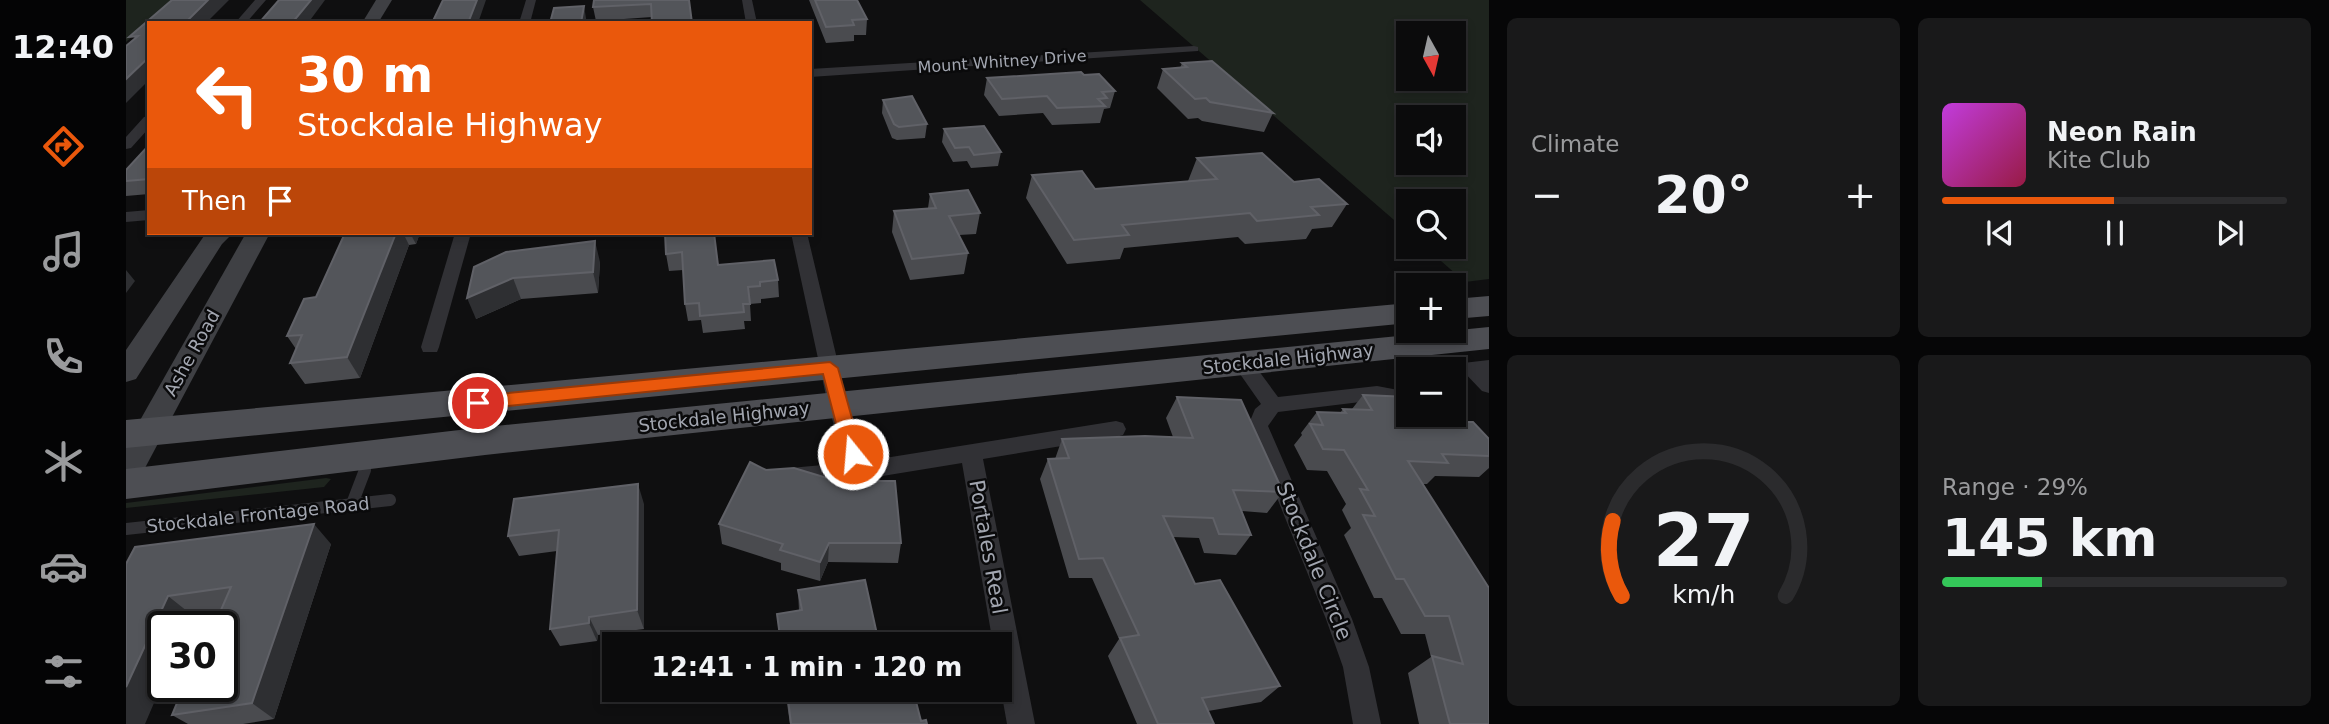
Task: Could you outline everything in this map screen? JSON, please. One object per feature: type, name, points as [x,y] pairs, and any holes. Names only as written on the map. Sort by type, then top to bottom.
[{"type":"main road","points":[[1466,308],[1489,306]]},
{"type":"main road","name":"Stockdale Highway","points":[[126,484],[370,454],[834,386],[1396,315]]},
{"type":"main road","name":"Stockdale Highway","points":[[137,433],[834,386],[1243,364],[1454,342],[1486,358]]},
{"type":"street","points":[[242,21],[261,0]]},
{"type":"street","points":[[371,21],[384,0]]},
{"type":"street","points":[[525,21],[531,0]]},
{"type":"street","points":[[747,0],[752,21]]},
{"type":"street","name":"Mount Whitney Drive","points":[[812,73],[1194,49]]},
{"type":"street","points":[[126,145],[147,122]]},
{"type":"street","points":[[126,217],[147,215]]},
{"type":"street","points":[[126,372],[213,239],[218,235]]},
{"type":"street","name":"Ashe Road","points":[[126,474],[137,433],[257,235]]},
{"type":"street","points":[[430,347],[462,235]]},
{"type":"street","points":[[799,235],[834,386],[859,471]]},
{"type":"street","points":[[1486,358],[1470,368],[1489,386]]},
{"type":"street","points":[[1243,364],[1273,405],[1377,393],[1396,397]]},
{"type":"street","name":"Stockdale Circle","points":[[1273,405],[1262,415],[1258,426],[1339,619],[1356,667],[1367,724]]},
{"type":"street","points":[[768,479],[859,471],[1116,429]]},
{"type":"street","name":"Portales Real","points":[[971,453],[1021,724]]},
{"type":"lane","points":[[352,504],[370,454]]},
{"type":"lane","name":"Stockdale Frontage Road","points":[[126,529],[390,500]]},
{"type":"shaded area","points":[[126,0],[174,0],[147,21],[126,42]]},
{"type":"shaded area","points":[[1140,0],[1489,0],[1489,279],[1466,282],[1466,273],[1455,273],[1439,259],[1466,259],[1466,189],[1396,189],[1396,222]]},
{"type":"shaded area","points":[[331,479],[324,487],[126,508],[126,503]]},
{"type":"building","points":[[172,0],[208,0],[187,21],[148,21]]},
{"type":"building","points":[[279,0],[311,0],[294,21],[261,21]]},
{"type":"building","points":[[443,0],[477,0],[469,21],[433,21]]},
{"type":"building","points":[[594,0],[689,0],[692,21],[652,21],[651,4],[593,7]]},
{"type":"building","points":[[815,0],[857,0],[867,19],[852,20],[854,25],[826,27]]},
{"type":"building","points":[[584,6],[581,21],[551,21],[554,8]]},
{"type":"building","points":[[147,22],[147,59],[126,79],[126,46],[138,36],[129,37]]},
{"type":"building","points":[[1212,61],[1273,113],[1210,102],[1206,98],[1195,99],[1163,69],[1187,67],[1182,63]]},
{"type":"building","points":[[1081,72],[1084,75],[1099,74],[1115,91],[1102,92],[1107,98],[1098,99],[1105,106],[1057,108],[1047,96],[1002,99],[987,78]]},
{"type":"building","points":[[912,96],[927,124],[899,127],[894,124],[883,100]]},
{"type":"building","points":[[984,126],[1001,152],[974,155],[969,147],[955,148],[944,129]]},
{"type":"building","points":[[147,147],[147,179],[126,181],[126,170]]},
{"type":"building","points":[[1262,153],[1294,182],[1319,179],[1347,204],[1311,207],[1319,215],[1257,221],[1250,213],[1122,225],[1129,235],[1074,240],[1032,175],[1082,171],[1095,189],[1217,179],[1197,158]]},
{"type":"building","points":[[968,190],[980,213],[949,216],[968,253],[912,259],[894,211],[936,208],[930,194]]},
{"type":"building","points":[[344,235],[395,235],[347,357],[290,363],[302,335],[287,336],[304,299],[316,297]]},
{"type":"building","points":[[665,235],[714,235],[718,265],[774,260],[778,280],[760,282],[760,286],[748,287],[750,304],[743,304],[744,312],[700,316],[699,303],[685,304],[682,252],[666,254]]},
{"type":"building","points":[[595,241],[593,272],[513,278],[467,298],[474,267],[506,252]]},
{"type":"building","points":[[1363,395],[1396,396],[1396,427],[1466,427],[1466,422],[1473,422],[1489,439],[1489,456],[1442,454],[1448,463],[1408,461],[1489,588],[1489,724],[1450,724],[1432,656],[1463,664],[1449,616],[1425,616],[1404,579],[1396,579],[1363,515],[1375,516],[1360,489],[1368,490],[1344,450],[1323,449],[1310,424],[1323,425],[1317,412],[1372,410]]},
{"type":"building","points":[[1177,397],[1241,400],[1283,492],[1233,490],[1251,535],[1219,534],[1213,518],[1163,516],[1195,584],[1220,580],[1280,686],[1202,698],[1214,724],[1158,724],[1120,638],[1139,635],[1103,558],[1079,559],[1048,459],[1069,458],[1062,439],[1145,436],[1193,438]]},
{"type":"building","points":[[750,462],[766,470],[794,468],[837,481],[895,481],[901,543],[829,543],[820,562],[780,550],[783,544],[719,524]]},
{"type":"building","points":[[638,484],[637,610],[589,617],[589,623],[550,629],[559,530],[508,536],[514,499]]},
{"type":"building","points":[[314,524],[252,703],[172,715],[177,702],[238,702],[238,611],[221,611],[231,587],[168,596],[161,611],[147,611],[147,642],[126,687],[126,564],[135,547]]},
{"type":"building","points":[[865,580],[876,632],[779,632],[777,614],[802,610],[798,590]]},
{"type":"building","points":[[788,702],[916,702],[921,721],[926,720],[927,724],[791,724]]},
{"type":"route","points":[[478,403],[830,368],[853,454]]}]
